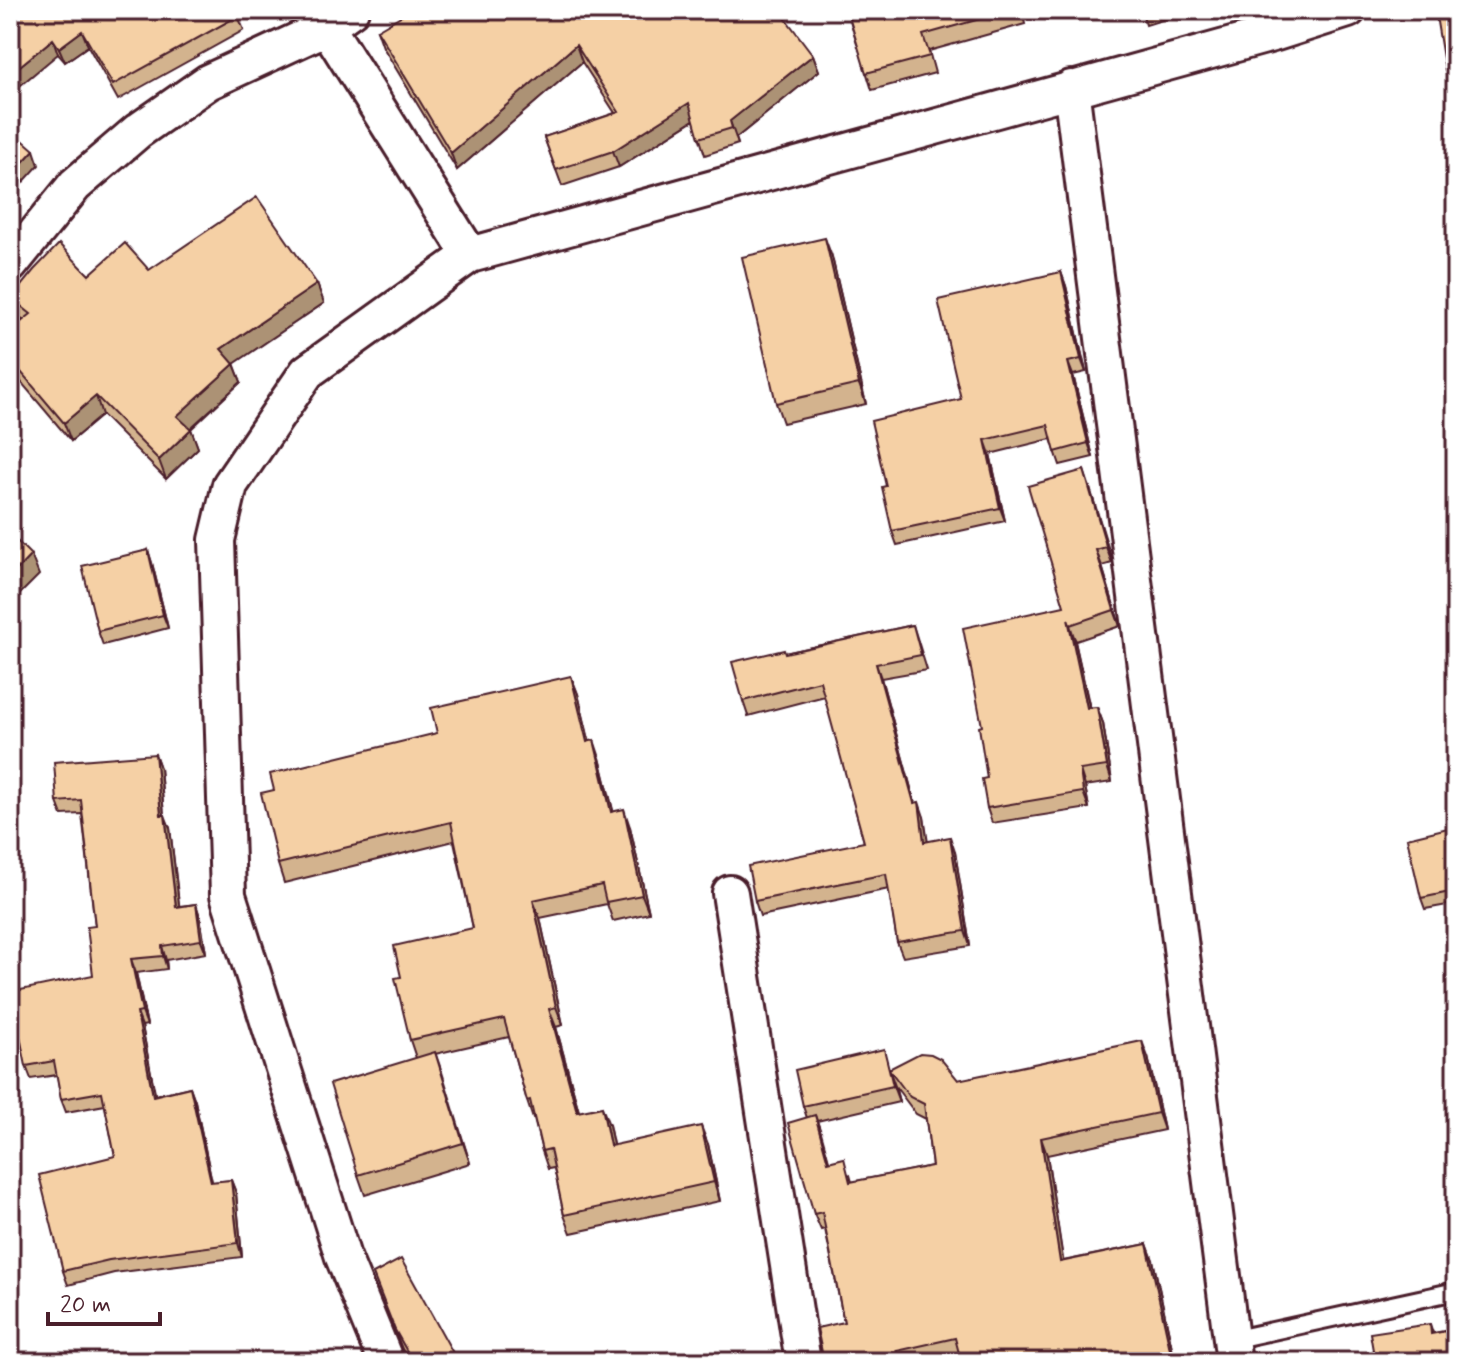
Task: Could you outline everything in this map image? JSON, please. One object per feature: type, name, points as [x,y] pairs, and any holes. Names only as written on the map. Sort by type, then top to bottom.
[{"type":"street","points":[[386,1362],[343,1257],[228,895],[217,540],[230,485],[307,372],[470,255],[1071,88],[1273,21],[1348,10]]},
{"type":"street","points":[[10,265],[75,185],[138,131],[208,82],[331,16],[470,255]]},
{"type":"street","points":[[1071,88],[1233,1351]]},
{"type":"street","points":[[730,893],[803,1362]]},
{"type":"lane","points":[[1233,1351],[1456,1291]]},
{"type":"building","points":[[10,10],[235,10],[238,16],[113,85],[82,31],[59,48],[53,39],[10,74]]},
{"type":"building","points":[[411,10],[779,10],[813,55],[730,121],[732,128],[699,138],[689,103],[613,151],[556,170],[544,137],[619,112],[576,45],[451,153],[377,30]]},
{"type":"building","points":[[847,10],[1012,10],[923,35],[930,56],[866,73]]},
{"type":"building","points":[[1435,10],[1456,10],[1456,68],[1445,70]]},
{"type":"building","points":[[10,129],[34,150],[10,176]]},
{"type":"building","points":[[257,197],[317,284],[221,349],[234,364],[177,416],[191,429],[159,460],[96,396],[64,423],[10,359],[10,331],[31,314],[11,298],[34,270],[59,244],[89,275],[125,243],[149,270]]},
{"type":"building","points":[[825,238],[859,384],[776,403],[742,257]]},
{"type":"building","points":[[1061,272],[1081,359],[1068,362],[1088,443],[1055,452],[1048,425],[985,440],[1000,508],[892,531],[882,487],[886,486],[871,421],[961,399],[938,300]]},
{"type":"building","points":[[1084,470],[1105,542],[1106,547],[1096,550],[1114,610],[1070,625],[1068,619],[1087,708],[1097,707],[1107,766],[1080,770],[1083,792],[987,808],[982,779],[987,778],[979,727],[982,726],[963,628],[1064,606],[1028,486]]},
{"type":"building","points":[[10,534],[31,555],[10,577]]},
{"type":"building","points":[[148,550],[163,615],[98,631],[82,566]]},
{"type":"building","points":[[913,625],[921,655],[876,664],[914,803],[919,802],[924,842],[950,837],[965,931],[897,942],[886,874],[755,901],[748,866],[864,842],[820,681],[743,701],[732,662]]},
{"type":"building","points":[[571,676],[587,742],[594,740],[611,812],[624,809],[642,895],[606,902],[602,885],[533,900],[556,1007],[549,1009],[577,1112],[602,1107],[610,1146],[701,1126],[714,1182],[564,1215],[550,1149],[542,1151],[530,1100],[527,1101],[504,1019],[410,1040],[395,978],[401,977],[394,946],[473,928],[451,822],[278,864],[261,793],[274,790],[270,774],[437,733],[431,708]]},
{"type":"building","points":[[155,754],[176,907],[196,904],[201,940],[162,946],[163,956],[131,959],[142,1012],[137,1013],[153,1096],[190,1087],[211,1182],[231,1180],[238,1243],[109,1260],[63,1271],[39,1175],[115,1156],[102,1092],[61,1099],[54,1061],[26,1066],[11,992],[93,975],[87,927],[95,926],[81,800],[57,802],[54,762]]},
{"type":"building","points":[[1456,826],[1456,917],[1450,892],[1421,898],[1407,838]]},
{"type":"building","points":[[1142,1041],[1158,1113],[1041,1138],[1060,1262],[1147,1244],[1171,1354],[1143,1362],[969,1362],[968,1356],[960,1357],[955,1338],[897,1351],[899,1362],[824,1362],[817,1328],[844,1322],[822,1212],[814,1214],[788,1123],[815,1115],[828,1162],[844,1158],[850,1182],[932,1166],[924,1104],[910,1097],[889,1069],[920,1053],[931,1054],[941,1059],[958,1080]]},
{"type":"building","points":[[884,1049],[893,1086],[803,1106],[795,1070]]},
{"type":"building","points":[[435,1052],[463,1143],[358,1175],[330,1084]]},
{"type":"building","points":[[401,1259],[458,1362],[413,1362],[395,1330],[373,1274]]},
{"type":"building","points":[[1430,1324],[1431,1334],[1456,1329],[1456,1358],[1431,1362],[1375,1362],[1370,1333]]}]
